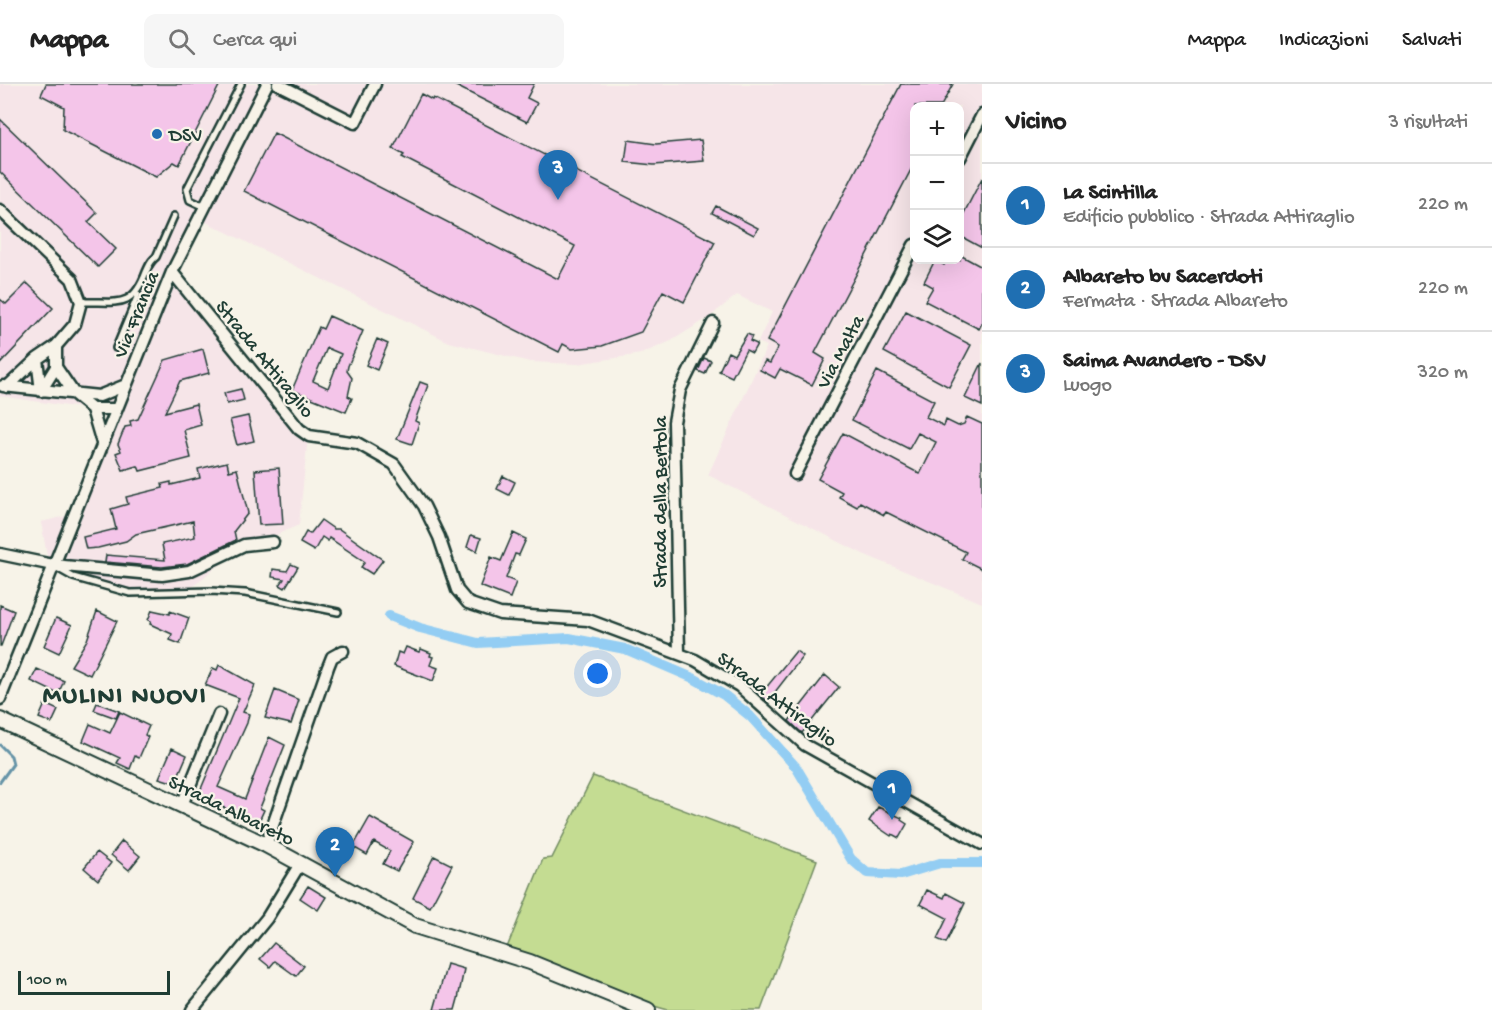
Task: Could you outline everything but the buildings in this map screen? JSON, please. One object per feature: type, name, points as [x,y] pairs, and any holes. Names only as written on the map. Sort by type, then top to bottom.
[{"type":"street","name":"Via Francia","points":[[0,699],[172,272],[267,84]]},
{"type":"street","points":[[278,84],[355,123],[371,85]]},
{"type":"street","points":[[961,156],[982,116]]},
{"type":"street","points":[[0,210],[72,279],[81,302],[75,324],[56,346],[3,386]]},
{"type":"street","name":"Via Malta","points":[[795,474],[910,254]]},
{"type":"street","name":"Strada Attiraglio","points":[[172,272],[299,429],[309,436],[357,443],[394,464],[424,506],[439,537],[457,590],[468,603],[500,614],[588,620],[679,653],[711,668],[739,686],[804,745],[982,844]]},
{"type":"street","name":"Strada della Bertola","points":[[679,653],[674,422],[680,390],[713,322]]},
{"type":"street","points":[[56,346],[56,367],[75,396],[92,409],[102,443]]},
{"type":"street","points":[[37,359],[40,391]]},
{"type":"street","points":[[40,391],[56,367]]},
{"type":"street","points":[[3,386],[75,396],[99,396],[126,385]]},
{"type":"street","points":[[99,396],[116,409]]},
{"type":"street","points":[[92,409],[116,409]]},
{"type":"street","points":[[0,554],[53,565],[172,575],[189,572],[244,545],[273,542]]},
{"type":"street","points":[[266,845],[328,667],[333,657],[343,651]]},
{"type":"street","points":[[182,805],[219,714]]},
{"type":"street","name":"Strada Albareto","points":[[0,720],[266,845],[415,926],[530,962],[648,1010]]},
{"type":"street","points":[[192,1010],[267,918],[300,864]]},
{"type":"lane","points":[[204,207],[190,200],[187,189],[241,84]]},
{"type":"lane","points":[[116,348],[139,290],[174,216]]},
{"type":"lane","points":[[81,302],[121,301],[132,298],[139,290]]},
{"type":"lane","points":[[53,565],[73,578],[130,593],[211,591],[245,593],[338,612]]},
{"type":"shaded area","points":[[0,84],[982,84],[982,603],[863,554],[708,475],[767,346],[758,342],[772,312],[737,295],[708,318],[671,341],[641,354],[577,364],[530,362],[449,342],[204,221],[178,271],[308,436],[299,525],[264,540],[216,567],[191,588],[140,591],[49,567],[41,522],[66,516],[108,412],[0,396]]},
{"type":"green space","points":[[593,776],[817,860],[761,1010],[668,1010],[626,998],[506,950],[543,859],[552,858]]},
{"type":"waterway","points":[[389,616],[420,628],[478,643],[569,638],[625,649],[693,678],[724,695],[750,716],[796,767],[851,859],[867,873],[901,875],[940,863],[982,863]]},
{"type":"waterway","points":[[0,745],[11,756],[13,764],[0,782]]},
{"type":"place","name":"DSV","points":[[157,134]]},
{"type":"place","name":"Saima Avandero - DSV","points":[[558,200]]},
{"type":"place","name":"La Scintilla","points":[[892,820]]},
{"type":"place","name":"Albareto bv Sacerdoti","points":[[335,877]]},
{"type":"district","name":"MULINI NUOVI","points":[[125,693]]}]
